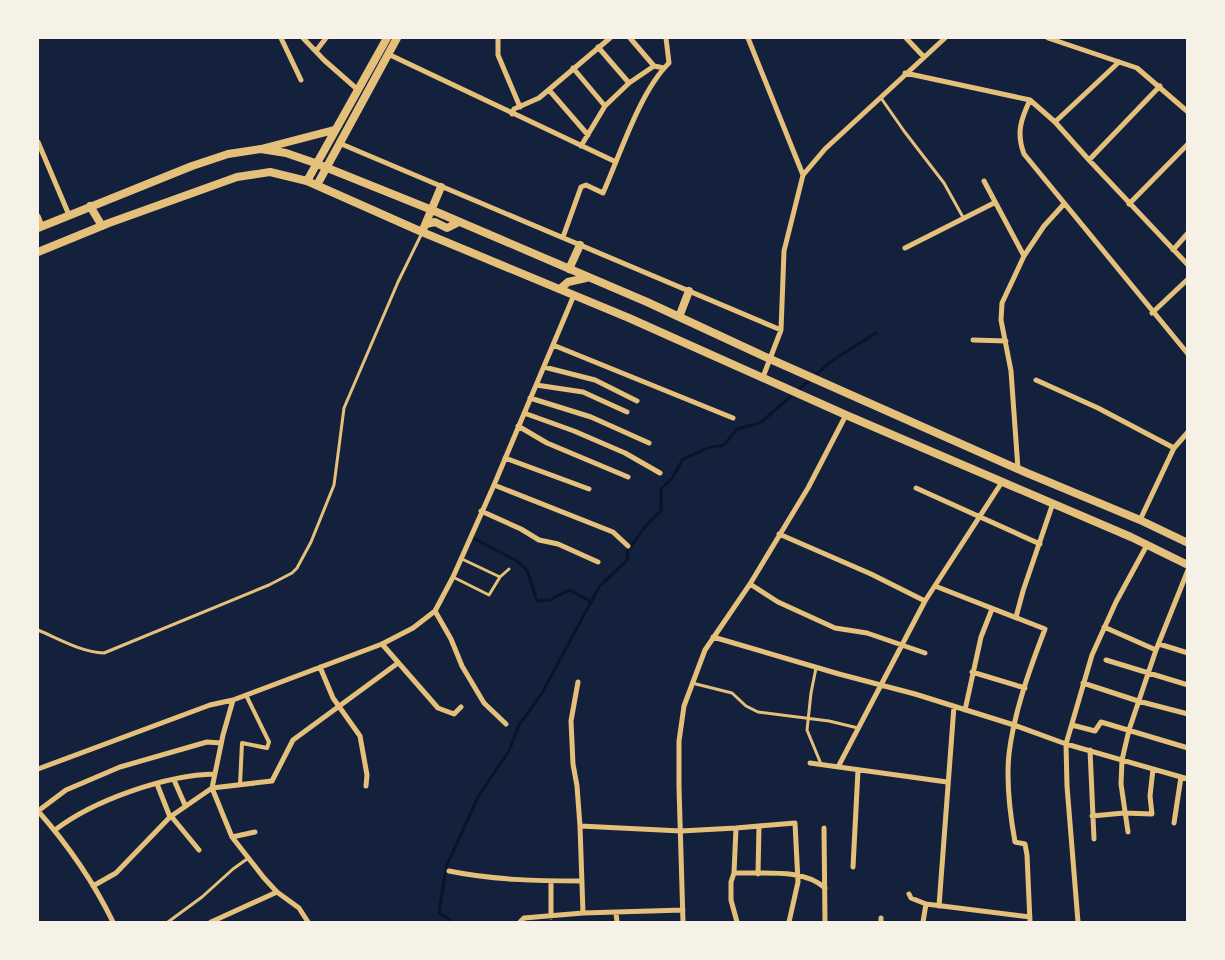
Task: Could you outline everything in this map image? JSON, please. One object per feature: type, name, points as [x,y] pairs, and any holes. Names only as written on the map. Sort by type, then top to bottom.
[{"type":"main road","points":[[307,181],[315,163],[387,38]]},
{"type":"main road","points":[[317,185],[397,38]]},
{"type":"main road","points":[[40,227],[228,154],[261,149],[334,130]]},
{"type":"main road","points":[[261,149],[286,153],[315,163],[432,210],[1188,543]]},
{"type":"main road","points":[[38,252],[237,177],[270,172],[307,181],[424,228],[846,415],[1053,503],[1188,565]]},
{"type":"main road","points":[[424,228],[441,187]]},
{"type":"main road","points":[[90,206],[102,226]]},
{"type":"main road","points":[[424,228],[435,222],[447,228],[459,222]]},
{"type":"main road","points":[[569,269],[580,245]]},
{"type":"main road","points":[[560,289],[568,282],[590,278]]},
{"type":"main road","points":[[679,317],[689,291]]},
{"type":"street","points":[[281,38],[301,80]]},
{"type":"street","points":[[303,38],[357,89]]},
{"type":"street","points":[[316,51],[326,38]]},
{"type":"street","points":[[498,38],[498,55],[520,107]]},
{"type":"street","points":[[512,114],[514,109],[539,98],[610,38]]},
{"type":"street","points":[[630,38],[654,66],[664,68]]},
{"type":"street","points":[[563,237],[581,187],[586,185],[603,193],[640,106],[656,76],[669,63],[666,38]]},
{"type":"street","points":[[748,38],[802,175]]},
{"type":"street","points":[[906,38],[924,57]]},
{"type":"street","points":[[932,38],[938,44]]},
{"type":"street","points":[[763,377],[781,330],[784,251],[802,175],[825,149],[880,96],[945,38]]},
{"type":"street","points":[[1048,38],[1137,68],[1188,112]]},
{"type":"street","points":[[598,47],[628,83]]},
{"type":"street","points":[[388,54],[616,162]]},
{"type":"street","points":[[1055,122],[1119,62]]},
{"type":"street","points":[[581,146],[604,106],[628,83],[654,66]]},
{"type":"street","points":[[573,68],[604,106]]},
{"type":"street","points":[[905,73],[1030,100],[1055,122],[1188,266]]},
{"type":"street","points":[[1089,160],[1160,86]]},
{"type":"street","points":[[549,90],[588,135]]},
{"type":"street","points":[[1030,100],[1020,120],[1019,135],[1020,143],[1028,159],[1152,313],[1188,354]]},
{"type":"street","points":[[38,142],[69,215]]},
{"type":"street","points":[[339,143],[781,330]]},
{"type":"street","points":[[1129,204],[1188,144]]},
{"type":"street","points":[[984,181],[1024,255]]},
{"type":"street","points":[[905,248],[994,203]]},
{"type":"street","points":[[1018,469],[1011,371],[1001,320],[1002,303],[1024,255],[1044,226],[1064,204]]},
{"type":"street","points":[[38,216],[40,227]]},
{"type":"street","points":[[1173,250],[1188,233]]},
{"type":"street","points":[[1152,313],[1188,279]]},
{"type":"street","points":[[38,769],[382,644],[413,628],[435,611],[453,577],[494,485],[574,295]]},
{"type":"street","points":[[973,340],[1006,341]]},
{"type":"street","points":[[553,345],[733,418]]},
{"type":"street","points":[[544,367],[595,380],[637,401]]},
{"type":"street","points":[[1036,380],[1098,408],[1173,448]]},
{"type":"street","points":[[536,385],[583,392],[627,412]]},
{"type":"street","points":[[530,399],[600,420],[648,443]]},
{"type":"street","points":[[524,413],[625,453],[660,473]]},
{"type":"street","points":[[683,922],[679,741],[684,706],[705,650],[750,584],[807,488],[846,415]]},
{"type":"street","points":[[518,426],[547,443],[628,477]]},
{"type":"street","points":[[1140,520],[1173,448],[1188,432]]},
{"type":"street","points":[[505,458],[589,489]]},
{"type":"street","points":[[838,767],[925,601],[1002,482]]},
{"type":"street","points":[[494,485],[613,532],[628,546]]},
{"type":"street","points":[[916,488],[1040,544]]},
{"type":"street","points":[[1016,616],[1053,503]]},
{"type":"street","points":[[482,511],[539,540],[558,544],[598,562]]},
{"type":"street","points":[[779,534],[871,574],[925,601]]},
{"type":"street","points":[[1078,922],[1066,786],[1066,744],[1092,656],[1116,602],[1147,545]]},
{"type":"street","points":[[1128,832],[1121,784],[1122,760],[1138,701],[1188,570]]},
{"type":"street","points":[[750,584],[778,602],[835,628],[867,633],[924,653]]},
{"type":"street","points":[[909,894],[911,898],[926,904],[1030,920],[1028,855],[1025,844],[1016,842],[1011,816],[1009,755],[1014,725],[1045,628],[935,586]]},
{"type":"street","points":[[964,710],[981,636],[992,609]]},
{"type":"street","points":[[435,611],[451,639],[462,666],[484,703],[506,724]]},
{"type":"street","points":[[1104,627],[1158,647],[1188,653]]},
{"type":"street","points":[[713,637],[816,668],[915,694],[1066,744],[1184,778],[1174,822]]},
{"type":"street","points":[[382,644],[438,708],[454,714],[461,707]]},
{"type":"street","points":[[1106,660],[1188,685]]},
{"type":"street","points":[[93,886],[116,873],[171,817],[212,788],[272,781],[293,740],[371,681],[399,663]]},
{"type":"street","points":[[320,667],[333,698],[360,736],[367,775],[366,786]]},
{"type":"street","points":[[972,672],[1025,688]]},
{"type":"street","points":[[578,682],[571,721],[573,764],[578,786],[583,913]]},
{"type":"street","points":[[1083,683],[1188,714]]},
{"type":"street","points":[[240,785],[242,743],[267,747],[268,740],[257,722],[246,695]]},
{"type":"street","points":[[233,700],[212,788],[232,837],[247,859],[277,892],[299,908],[308,922]]},
{"type":"street","points":[[939,906],[954,706]]},
{"type":"street","points":[[1072,725],[1095,731],[1101,722],[1188,748]]},
{"type":"street","points":[[113,922],[70,848],[38,811],[66,790],[120,767],[207,742],[221,743]]},
{"type":"street","points":[[1090,750],[1094,839]]},
{"type":"street","points":[[810,763],[947,782]]},
{"type":"street","points":[[1092,816],[1124,813],[1152,814],[1150,796],[1154,769]]},
{"type":"street","points":[[853,867],[858,770]]},
{"type":"street","points":[[55,830],[76,815],[124,794],[193,775],[214,774]]},
{"type":"street","points":[[174,780],[185,805]]},
{"type":"street","points":[[157,784],[171,817],[199,850]]},
{"type":"street","points":[[580,826],[681,831],[795,823],[798,875],[789,922]]},
{"type":"street","points":[[758,874],[759,826]]},
{"type":"street","points":[[736,828],[730,900],[737,922]]},
{"type":"street","points":[[824,828],[825,922]]},
{"type":"street","points":[[232,837],[255,832]]},
{"type":"street","points":[[449,871],[479,877],[582,881]]},
{"type":"street","points":[[734,873],[798,875],[809,877],[825,888]]},
{"type":"street","points":[[551,881],[551,917]]},
{"type":"street","points":[[211,922],[277,892]]},
{"type":"street","points":[[923,922],[926,904]]},
{"type":"street","points":[[520,922],[524,918],[583,913],[683,909]]},
{"type":"street","points":[[616,913],[617,922]]},
{"type":"lane","points":[[880,96],[903,131],[944,183],[964,219]]},
{"type":"lane","points":[[38,630],[93,652],[104,652],[269,585],[297,568],[311,542],[334,485],[344,408],[398,282],[424,228]]},
{"type":"lane","points":[[461,558],[500,577]]},
{"type":"lane","points":[[453,577],[489,595],[500,577],[509,568]]},
{"type":"lane","points":[[816,668],[807,718],[807,733],[821,764]]},
{"type":"lane","points":[[692,682],[732,693],[758,712],[807,718],[858,728]]},
{"type":"lane","points":[[168,922],[247,859]]},
{"type":"waterway","points":[[452,922],[439,913],[446,867],[479,795],[509,751],[519,725],[542,693],[599,587],[628,559],[627,551],[661,511],[661,489],[673,477],[683,459],[708,448],[724,445],[737,429],[760,423],[833,360],[876,333]]},
{"type":"waterway","points":[[473,538],[517,561],[527,570],[537,601],[550,600],[569,590],[592,602]]}]
